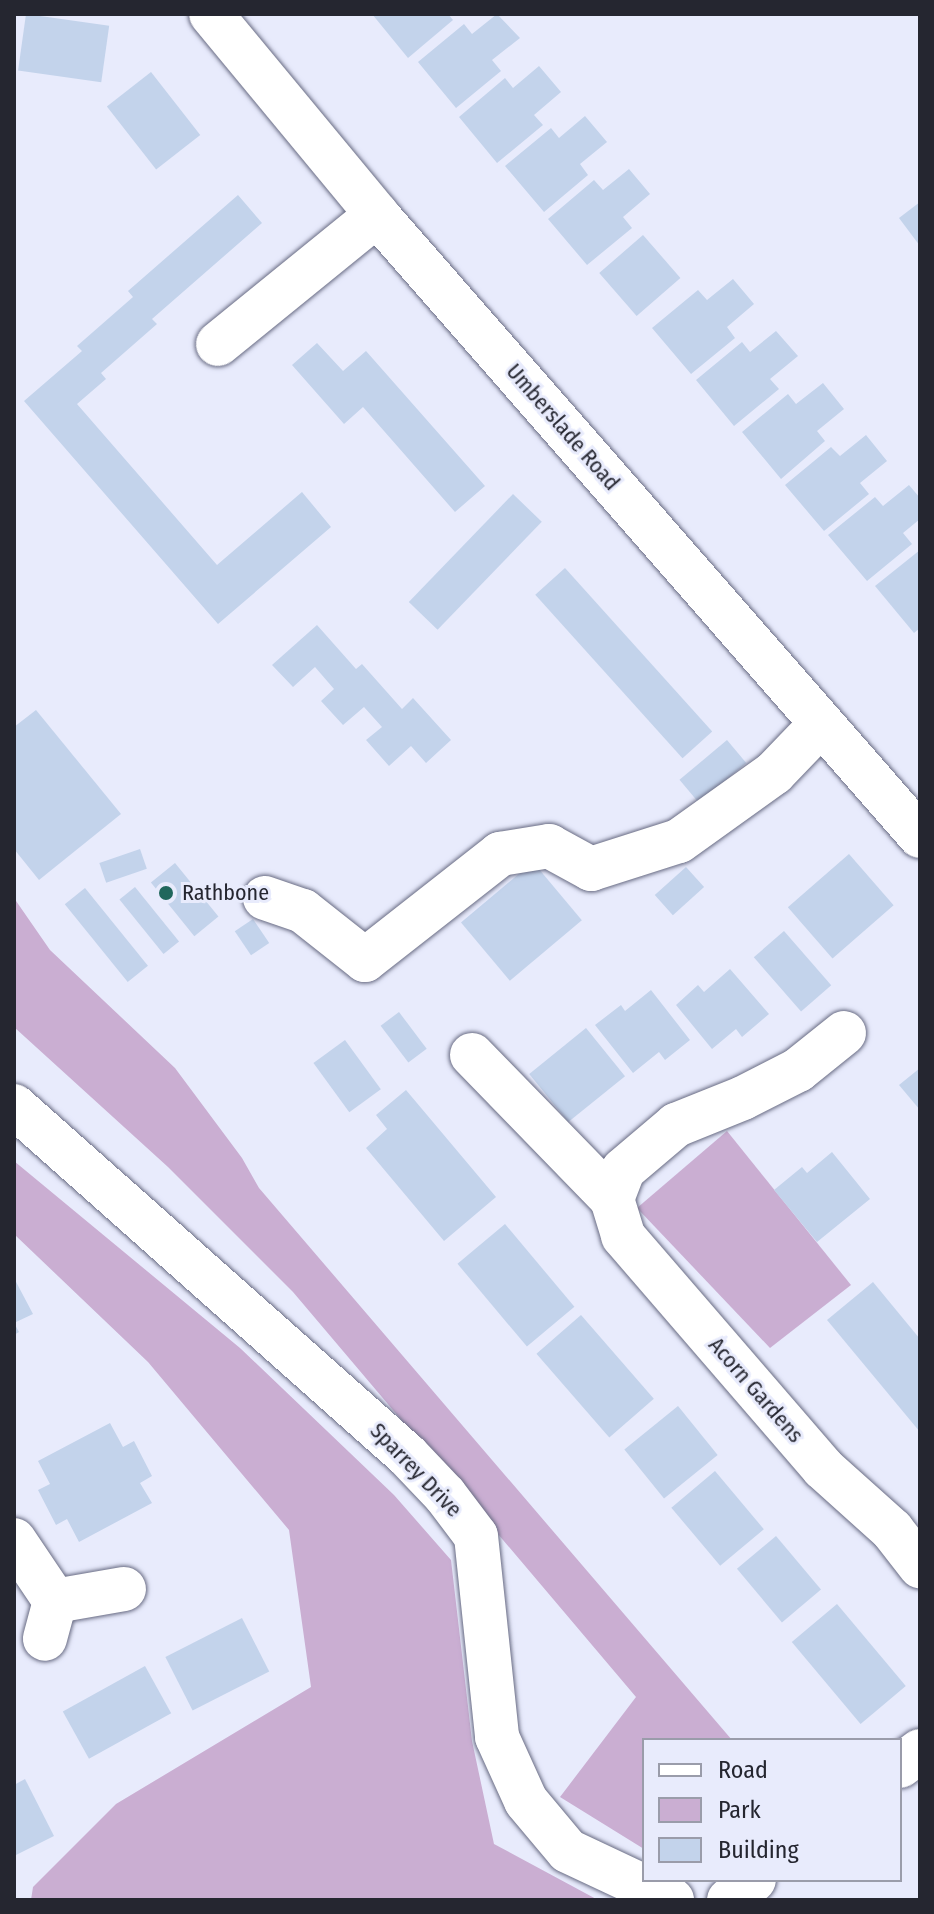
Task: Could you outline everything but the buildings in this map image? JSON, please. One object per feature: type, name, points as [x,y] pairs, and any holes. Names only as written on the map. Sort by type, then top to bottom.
[{"type":"street","name":"Umberslade Road","points":[[211,14],[377,215],[920,836]]},
{"type":"street","points":[[218,344],[377,215]]},
{"type":"street","points":[[265,898],[303,911],[365,960],[500,854],[549,846],[591,869],[679,841],[774,773],[821,724]]},
{"type":"street","points":[[612,1199],[623,1170],[676,1125],[743,1098],[798,1070],[844,1033]]},
{"type":"street","name":"Acorn Gardens","points":[[472,1055],[612,1199],[623,1236],[823,1468],[892,1530],[920,1566]]},
{"type":"street","name":"Sparrey Drive","points":[[14,1106],[407,1455],[445,1495],[476,1536],[497,1737],[526,1801],[568,1851],[672,1900]]},
{"type":"street","points":[[14,1540],[50,1620],[124,1589]]},
{"type":"street","points":[[902,1764],[920,1751]]},
{"type":"street","points":[[729,1900],[752,1882]]},
{"type":"green space","points":[[14,898],[50,950],[175,1068],[242,1158],[259,1188],[730,1738],[642,1738],[642,1848],[560,1797],[636,1697],[293,1292],[168,1167],[14,1027]]},
{"type":"green space","points":[[727,1131],[851,1285],[770,1348],[637,1208]]},
{"type":"green space","points":[[14,1161],[240,1348],[394,1495],[451,1560],[472,1741],[494,1844],[598,1900],[31,1900],[33,1887],[116,1804],[311,1687],[289,1530],[148,1362],[15,1235]]},
{"type":"place","name":"Rathbone","points":[[166,893]]}]
